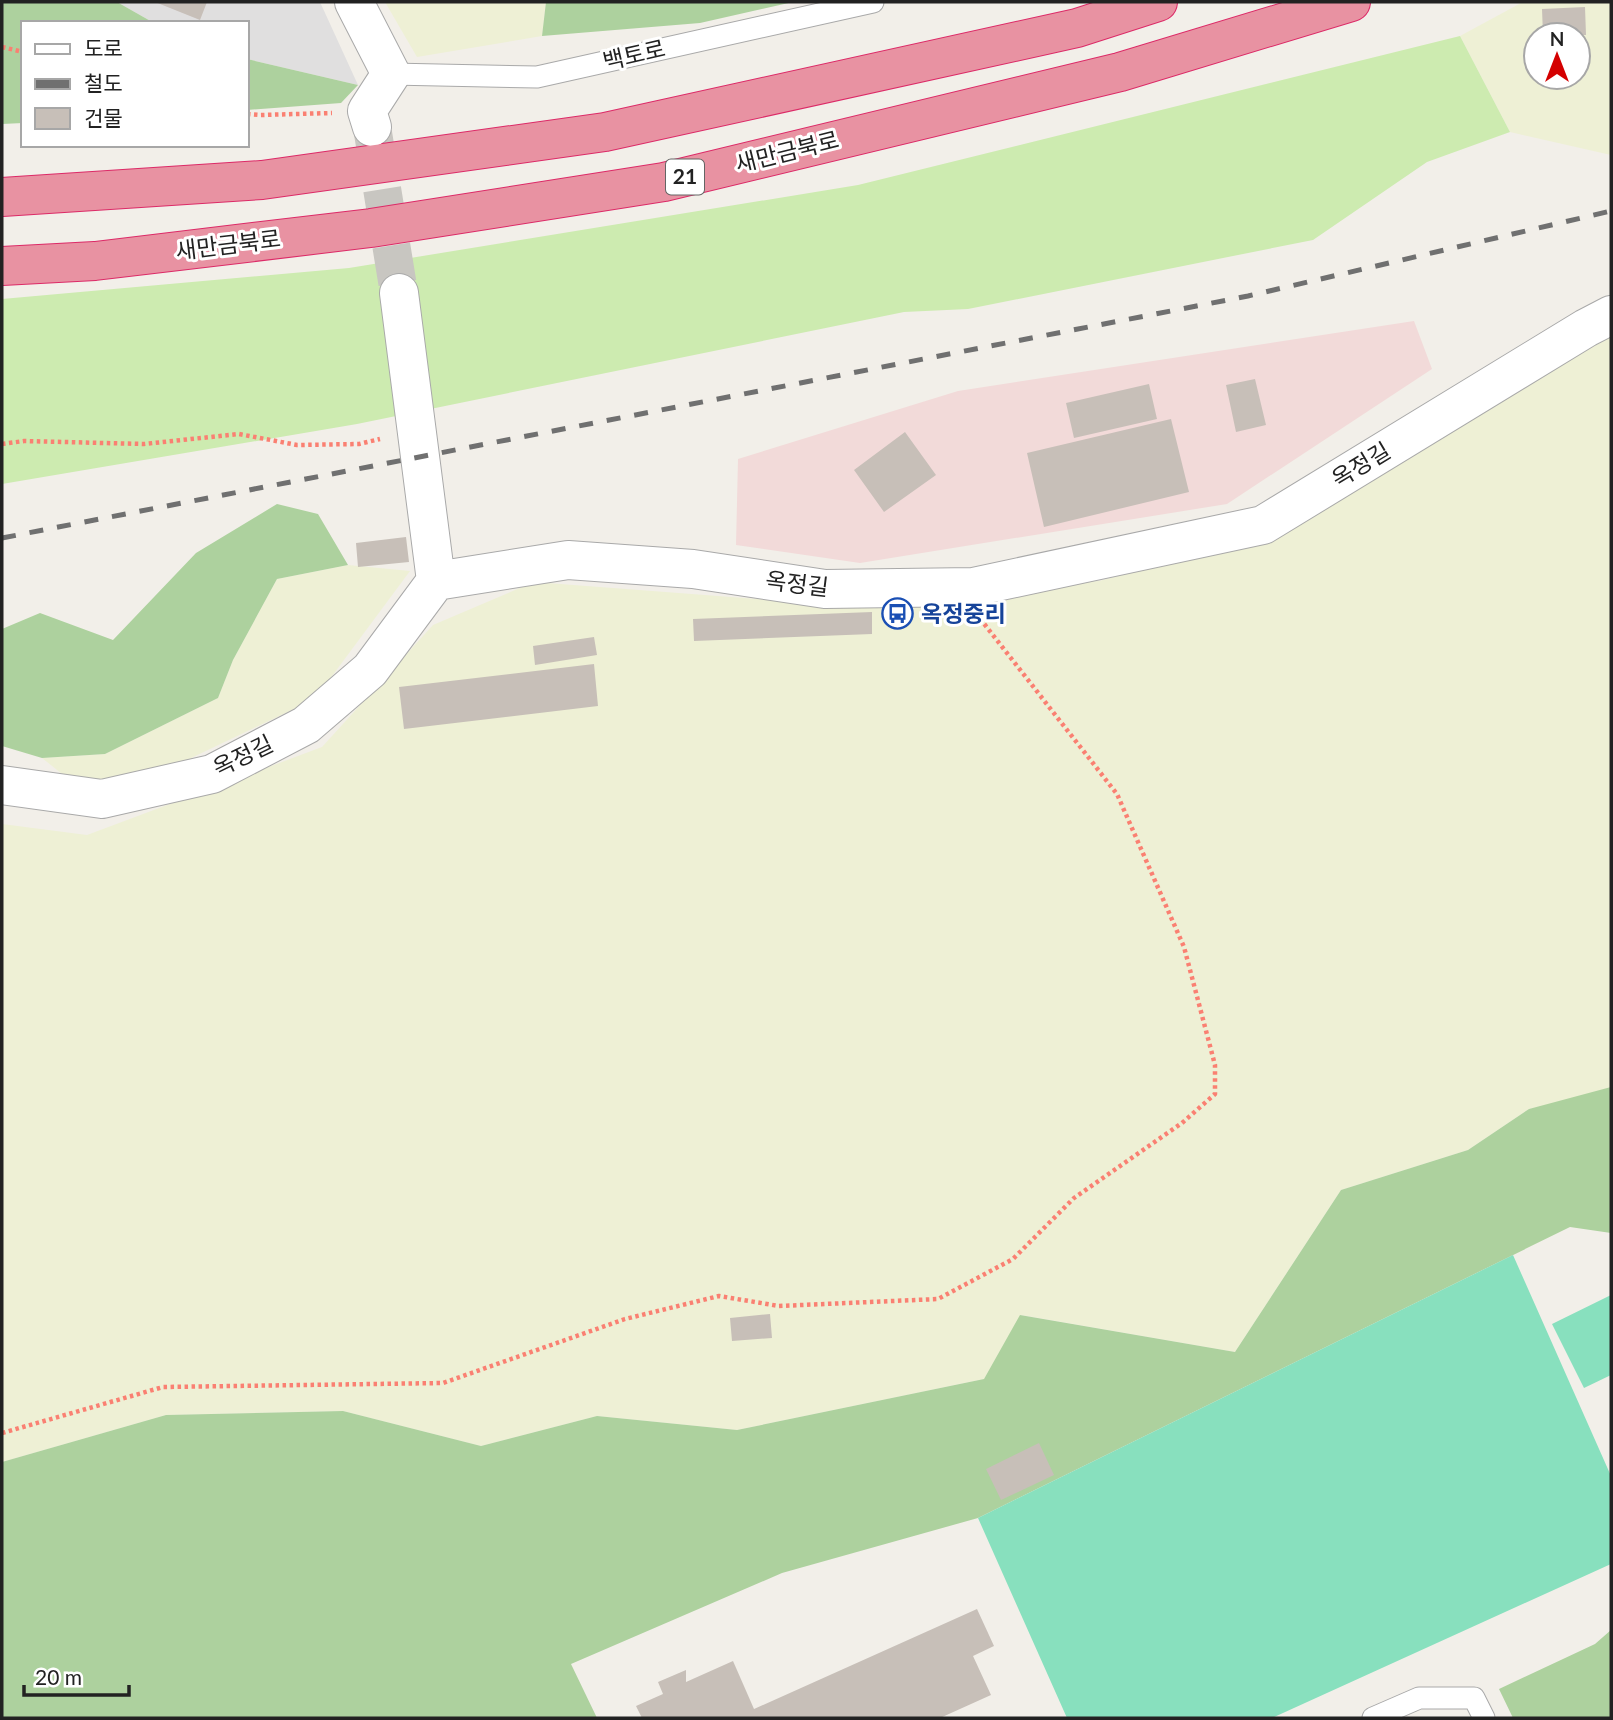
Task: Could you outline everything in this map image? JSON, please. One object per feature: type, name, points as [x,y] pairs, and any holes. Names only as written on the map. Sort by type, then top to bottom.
[{"type":"highway","points":[[2,197],[262,180],[605,132],[1077,28],[1158,2]]},
{"type":"highway","name":"새만금북로","points":[[2,265],[95,261],[371,228],[664,182],[1120,72],[1351,2]]},
{"type":"street","points":[[354,2],[391,74],[370,119]]},
{"type":"street","points":[[399,293],[436,580]]},
{"type":"street","name":"옥정길","points":[[2,785],[102,799],[212,774],[306,725],[370,670],[436,580],[568,560],[693,569],[825,589],[973,587],[1264,525],[1611,315]]},
{"type":"lane","name":"백토로","points":[[391,74],[537,77],[873,2]]},
{"type":"lane","points":[[1373,1718],[1419,1698],[1475,1698],[1484,1718]]},
{"type":"path","points":[[2,47],[21,52]]},
{"type":"path","points":[[248,114],[370,119]]},
{"type":"path","points":[[2,444],[24,441],[144,444],[239,434],[298,445],[359,444],[417,431]]},
{"type":"path","points":[[2,1433],[163,1387],[443,1383],[625,1319],[719,1296],[779,1306],[938,1299],[1013,1259],[1074,1198],[1182,1123],[1215,1094],[1215,1065],[1184,947],[1117,794],[980,618],[973,587]]},
{"type":"shaded area","points":[[117,2],[320,2],[358,85],[248,59],[248,21],[150,21]]},
{"type":"shaded area","points":[[1414,321],[1432,369],[1227,504],[860,563],[736,545],[738,459],[958,391]]},
{"type":"green space","points":[[2,2],[117,2],[150,21],[21,21],[21,123],[2,124]]},
{"type":"green space","points":[[385,2],[546,2],[542,36],[417,57]]},
{"type":"green space","points":[[546,2],[793,2],[700,23],[542,36]]},
{"type":"green space","points":[[1611,2],[1611,155],[1510,132],[1460,36],[1521,3]]},
{"type":"green space","points":[[1460,36],[1510,132],[1427,162],[1313,240],[968,309],[904,312],[357,424],[2,484],[2,299],[349,268],[858,185]]},
{"type":"green space","points":[[248,59],[358,85],[341,103],[248,110]]},
{"type":"green space","points":[[1611,327],[1611,1092],[1529,1109],[1468,1150],[1341,1190],[1235,1352],[1021,1315],[984,1379],[737,1430],[597,1416],[481,1446],[343,1411],[166,1415],[2,1462],[2,824],[87,835],[322,747],[433,625],[534,582],[772,600],[1099,581],[1260,539]]},
{"type":"green space","points":[[277,504],[318,514],[348,565],[277,579],[233,660],[218,698],[105,754],[42,758],[2,746],[2,629],[40,613],[113,640],[196,553]]},
{"type":"green space","points":[[348,565],[410,571],[315,699],[187,760],[76,785],[42,758],[105,754],[218,698],[233,660],[277,579]]},
{"type":"green space","points":[[1611,1087],[1611,1233],[1570,1227],[978,1518],[782,1573],[571,1664],[597,1718],[2,1718],[2,1462],[166,1415],[343,1411],[481,1446],[597,1416],[737,1430],[984,1379],[1020,1315],[1235,1352],[1341,1190],[1468,1150],[1529,1109]]},
{"type":"green space","points":[[1513,1255],[1611,1476],[1611,1564],[1272,1718],[1067,1718],[978,1518]]},
{"type":"green space","points":[[1611,1295],[1611,1375],[1584,1388],[1552,1324]]},
{"type":"green space","points":[[1611,1630],[1611,1718],[1513,1718],[1499,1689],[1595,1644]]},
{"type":"building","points":[[155,2],[207,2],[200,20]]},
{"type":"building","points":[[1585,7],[1586,21],[1542,21],[1542,9]]},
{"type":"building","points":[[1255,379],[1266,425],[1236,432],[1226,385]]},
{"type":"building","points":[[1149,384],[1157,419],[1074,438],[1066,403]]},
{"type":"building","points":[[1171,419],[1189,492],[1044,527],[1027,453]]},
{"type":"building","points":[[905,432],[936,475],[884,512],[854,470]]},
{"type":"building","points":[[406,537],[409,562],[358,567],[356,543]]},
{"type":"building","points":[[872,612],[872,634],[694,641],[693,619]]},
{"type":"building","points":[[594,637],[597,655],[535,665],[533,646]]},
{"type":"building","points":[[594,664],[598,706],[404,729],[399,687]]},
{"type":"building","points":[[770,1314],[772,1338],[732,1341],[730,1318]]},
{"type":"building","points":[[1039,1443],[1054,1475],[1001,1500],[986,1469]]},
{"type":"building","points":[[977,1609],[994,1646],[973,1656],[991,1695],[940,1718],[642,1718],[636,1706],[663,1694],[658,1682],[686,1670],[686,1682],[733,1661],[754,1709]]},
{"type":"tunnel","points":[[373,133],[399,293]]},
{"type":"railway","points":[[2,538],[1248,296],[1611,211]]},
{"type":"place","name":"옥정중리","points":[[898,614]]}]
